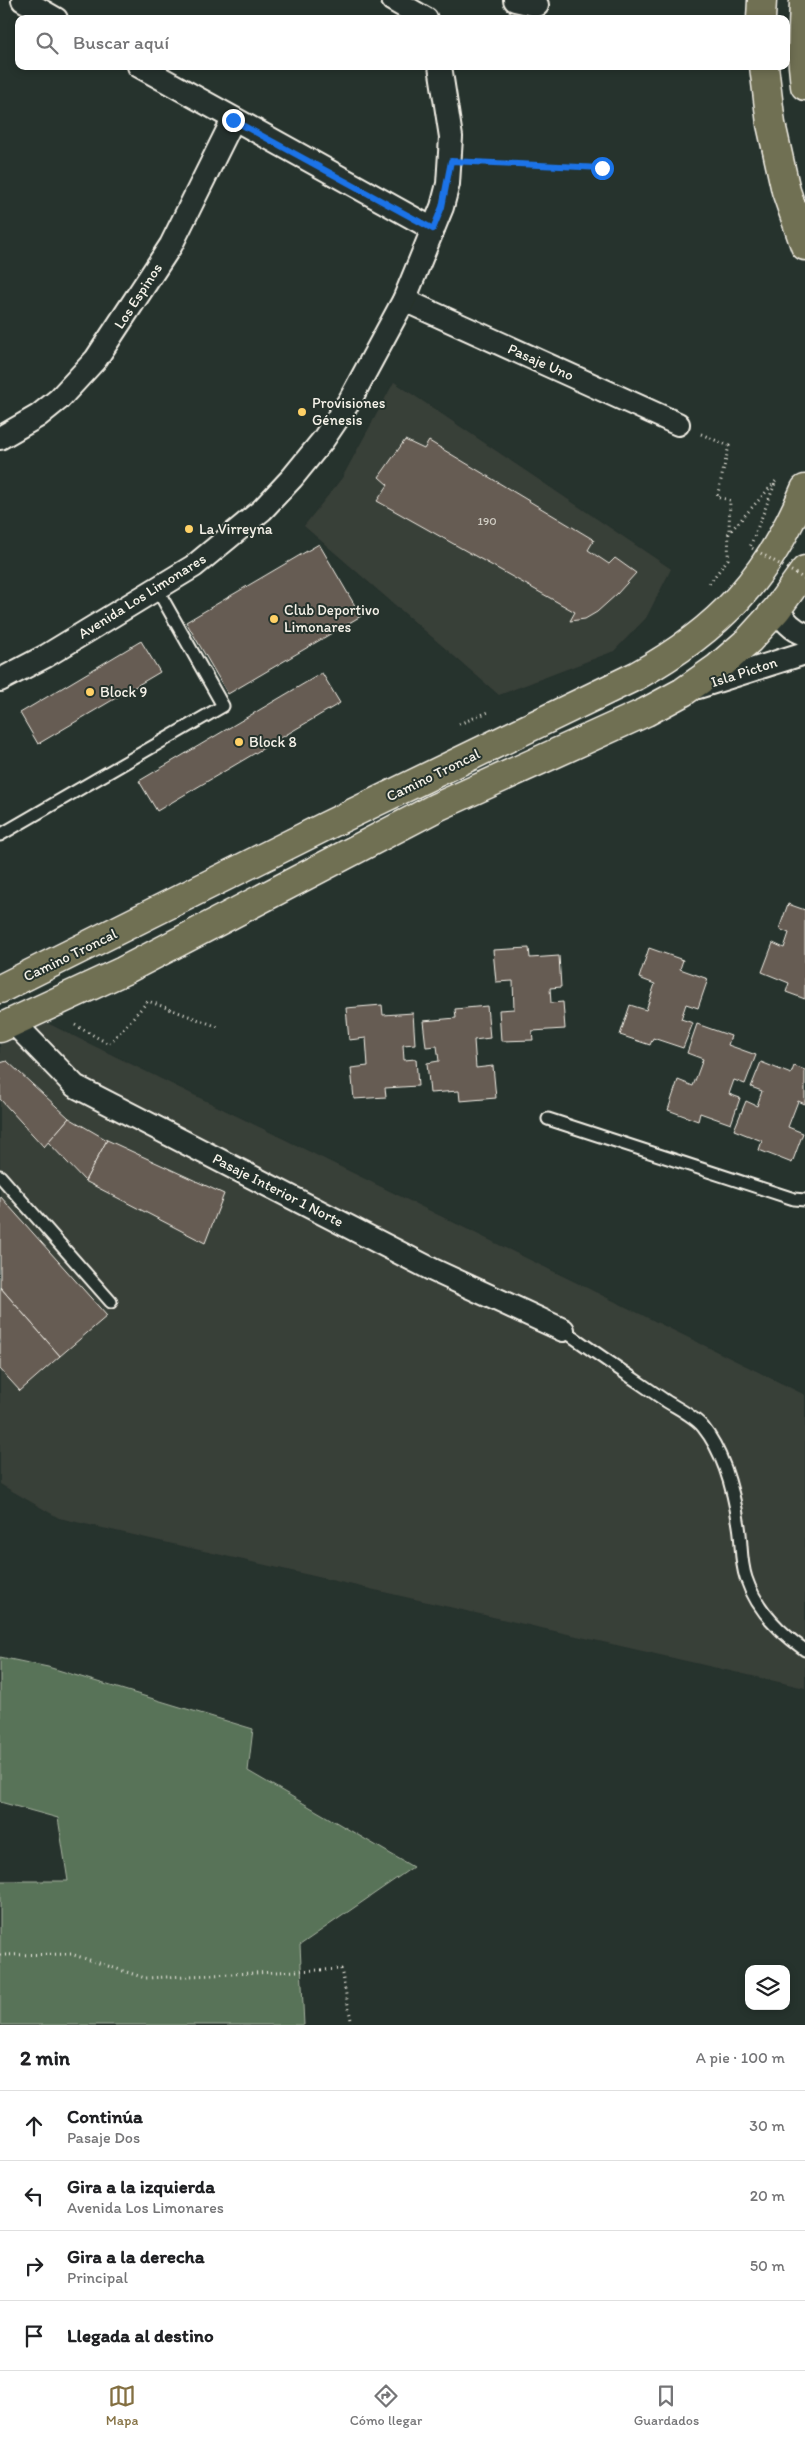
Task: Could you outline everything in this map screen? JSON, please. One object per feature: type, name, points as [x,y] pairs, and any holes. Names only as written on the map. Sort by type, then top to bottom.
[{"type":"main road","points":[[761,15],[762,0]]},
{"type":"main road","points":[[804,0],[802,56],[805,86]]},
{"type":"main road","points":[[764,70],[771,124],[786,191],[805,246]]},
{"type":"main road","name":"Camino Troncal","points":[[0,989],[670,658],[722,616],[754,581],[776,550],[805,490]]},
{"type":"main road","name":"Camino Troncal","points":[[6,1025],[123,971],[438,807],[646,712],[683,692],[749,640],[777,609],[805,570]]},
{"type":"street","points":[[23,0],[49,15]]},
{"type":"street","points":[[393,0],[419,15]]},
{"type":"street","points":[[431,0],[433,15]]},
{"type":"street","points":[[515,0],[537,5]]},
{"type":"street","points":[[146,70],[233,120],[433,229]]},
{"type":"street","name":"Avenida Los Limonares","points":[[0,680],[46,656],[194,566],[229,539],[292,478],[323,440],[350,400],[404,300],[442,207],[451,161],[451,137],[441,70]]},
{"type":"street","name":"Los Espinos","points":[[0,438],[38,416],[59,399],[96,359],[171,245],[233,120]]},
{"type":"street","name":"Pasaje Uno","points":[[404,300],[678,424]]},
{"type":"street","points":[[777,609],[784,620],[798,632],[805,634]]},
{"type":"street","name":"Isla Picton","points":[[683,692],[805,652]]},
{"type":"street","name":"Pasaje Interior 1 Norte","points":[[6,1025],[75,1086],[433,1270],[562,1330]]},
{"type":"lane","points":[[0,835],[223,706],[157,589]]},
{"type":"lane","points":[[548,1119],[794,1199],[805,1200]]},
{"type":"lane","points":[[0,1176],[111,1302]]},
{"type":"lane","points":[[562,1330],[702,1426],[727,1474],[740,1528],[742,1563],[746,1578],[768,1618],[784,1635],[805,1650]]},
{"type":"path","points":[[451,161],[602,168]]},
{"type":"path","points":[[678,424],[729,446],[717,497],[730,500],[728,559],[706,587]]},
{"type":"path","points":[[728,534],[776,481],[750,547],[805,579]]},
{"type":"path","points":[[459,724],[494,710]]},
{"type":"path","points":[[44,1008],[109,1044],[148,1001],[221,1028]]},
{"type":"path","points":[[0,1955],[71,1954],[145,1978],[341,1969],[352,2025]]},
{"type":"shaded area","points":[[394,382],[671,569],[646,618],[614,651],[499,695],[304,526],[342,478]]},
{"type":"shaded area","points":[[41,1020],[805,1395],[805,1688],[59,1518],[0,1484],[0,1040]]},
{"type":"green space","points":[[0,1657],[48,1667],[253,1729],[248,1771],[413,1867],[300,1945],[304,2025],[0,2025],[0,1881],[68,1881],[58,1818],[0,1802]]},
{"type":"building","points":[[405,440],[424,449],[429,441],[594,540],[588,550],[609,564],[615,558],[636,573],[597,612],[585,619],[570,621],[575,612],[377,501],[388,485],[379,477]]},
{"type":"building","name":"Club Deportivo Limonares","points":[[319,544],[361,616],[228,694],[186,622]]},
{"type":"building","name":"Block 9","points":[[141,641],[160,672],[38,744],[20,713]]},
{"type":"building","name":"Block 8","points":[[322,673],[340,703],[157,811],[139,781]]},
{"type":"building","points":[[788,904],[805,910],[805,999],[786,992],[789,983],[762,972],[773,943],[784,948],[789,933],[779,929]]},
{"type":"building","points":[[529,948],[530,958],[559,956],[561,987],[550,988],[551,1003],[563,1002],[565,1029],[532,1031],[533,1040],[501,1041],[499,1010],[514,1009],[513,981],[496,982],[493,950]]},
{"type":"building","points":[[649,948],[683,960],[680,969],[708,979],[698,1008],[686,1004],[681,1019],[693,1023],[683,1048],[653,1038],[650,1045],[620,1035],[630,1005],[646,1010],[655,984],[639,978]]},
{"type":"building","points":[[382,1005],[383,1015],[413,1013],[415,1044],[403,1045],[404,1060],[416,1059],[418,1086],[385,1088],[386,1097],[354,1099],[351,1068],[368,1066],[366,1038],[349,1040],[346,1008]]},
{"type":"building","points":[[487,1006],[490,1038],[474,1040],[476,1068],[493,1066],[496,1098],[460,1101],[459,1091],[430,1093],[427,1063],[439,1061],[437,1046],[426,1047],[423,1021],[456,1018],[455,1009]]},
{"type":"building","points":[[697,1024],[731,1036],[728,1045],[756,1055],[745,1084],[734,1080],[729,1094],[740,1098],[731,1124],[700,1113],[698,1121],[668,1110],[678,1080],[693,1086],[703,1059],[687,1053]]},
{"type":"building","points":[[7,1061],[69,1118],[44,1147],[0,1099],[0,1063]]},
{"type":"building","points":[[761,1062],[791,1074],[794,1066],[805,1070],[805,1104],[798,1101],[788,1127],[803,1133],[792,1163],[759,1150],[762,1141],[734,1130],[746,1101],[757,1106],[762,1091],[751,1087]]},
{"type":"building","points":[[69,1118],[107,1140],[85,1181],[48,1142]]},
{"type":"building","points":[[107,1140],[224,1194],[205,1243],[85,1181]]},
{"type":"building","points":[[0,1196],[107,1316],[60,1356],[0,1287]]},
{"type":"building","points":[[0,1287],[60,1356],[20,1391],[0,1369]]},
{"type":"place","name":"Provisiones Génesis","points":[[302,412]]},
{"type":"place","name":"La Virreyna","points":[[189,529]]},
{"type":"place","name":"Club Deportivo Limonares","points":[[274,619]]},
{"type":"place","name":"Block 9","points":[[90,692]]},
{"type":"place","name":"Block 8","points":[[239,742]]},
{"type":"route","points":[[233,120],[433,229],[442,207],[451,161],[602,168]]}]
